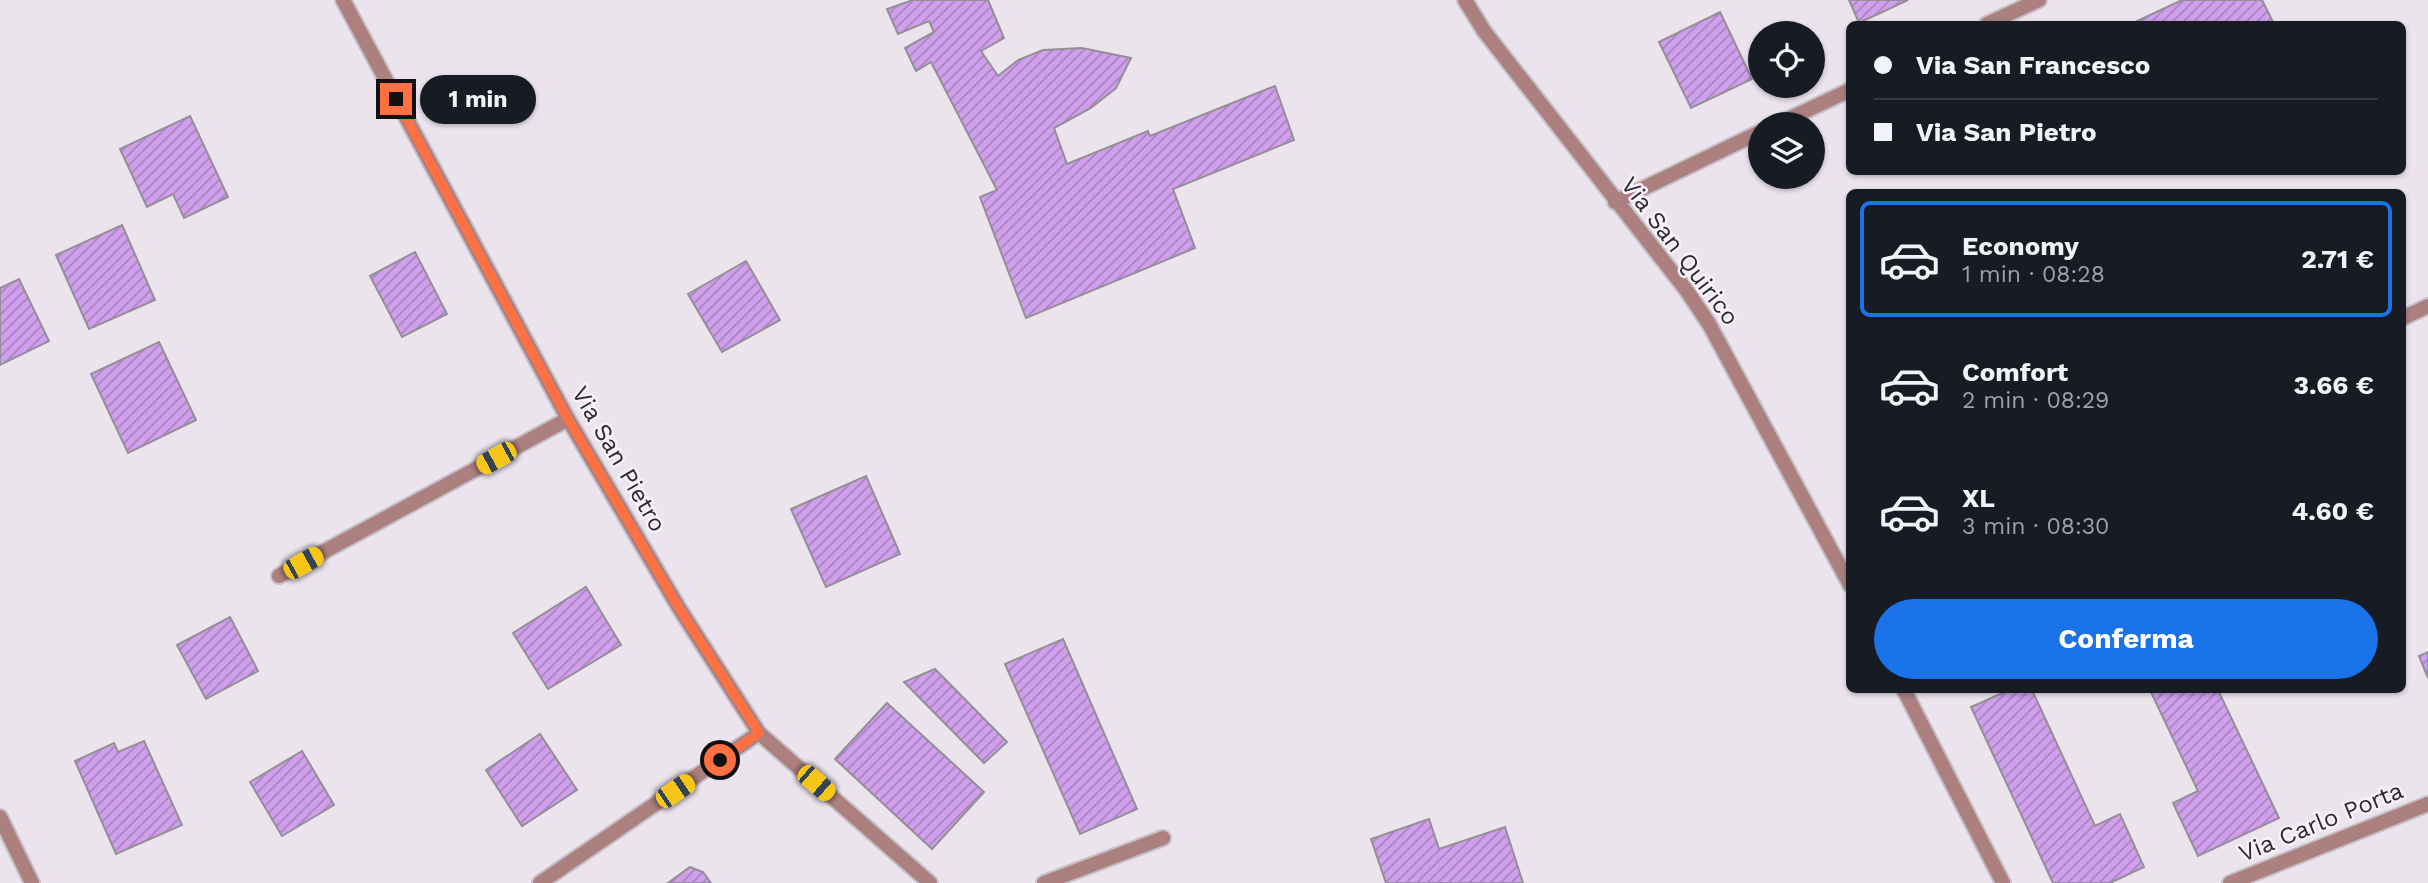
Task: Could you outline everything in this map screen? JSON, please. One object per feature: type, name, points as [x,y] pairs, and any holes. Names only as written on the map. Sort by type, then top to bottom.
[{"type":"street","name":"Via San Pietro","points":[[343,0],[568,419],[679,608],[759,733],[930,883]]},
{"type":"street","name":"Via San Quirico","points":[[1465,0],[1484,31],[1615,202],[1688,291],[1845,564]]},
{"type":"street","points":[[1994,21],[2039,0]]},
{"type":"street","points":[[1803,112],[1846,92]]},
{"type":"street","points":[[1615,202],[1748,138]]},
{"type":"street","points":[[2406,316],[2428,306]]},
{"type":"street","points":[[279,576],[568,419]]},
{"type":"street","points":[[1906,693],[2003,883]]},
{"type":"street","points":[[540,883],[759,733]]},
{"type":"street","name":"Via Carlo Porta","points":[[2230,883],[2428,804]]},
{"type":"street","points":[[0,817],[32,883]]},
{"type":"street","points":[[1044,883],[1163,838]]},
{"type":"building","points":[[913,0],[988,0],[1004,38],[981,51],[998,76],[1018,60],[1043,50],[1082,48],[1131,58],[1116,88],[1091,108],[1054,128],[1067,164],[1148,131],[1150,136],[1275,86],[1294,140],[1173,189],[1195,248],[1026,318],[980,197],[997,190],[931,62],[916,71],[905,48],[934,32],[929,21],[898,34],[887,9]]},
{"type":"building","points":[[1849,0],[1908,0],[1863,21],[1858,21]]},
{"type":"building","points":[[2182,0],[2262,0],[2272,21],[2137,21]]},
{"type":"building","points":[[1720,12],[1748,71],[1748,81],[1691,108],[1659,42]]},
{"type":"building","points":[[190,116],[228,197],[184,218],[173,194],[147,207],[120,149]]},
{"type":"building","points":[[122,225],[155,300],[89,329],[56,255]]},
{"type":"building","points":[[415,252],[447,314],[402,337],[370,276]]},
{"type":"building","points":[[746,261],[780,320],[722,352],[688,294]]},
{"type":"building","points":[[19,279],[49,341],[0,365],[0,288]]},
{"type":"building","points":[[159,342],[196,420],[128,453],[91,374]]},
{"type":"building","points":[[866,476],[900,554],[826,587],[791,509]]},
{"type":"building","points":[[586,587],[621,645],[548,689],[513,633]]},
{"type":"building","points":[[230,617],[258,671],[206,699],[177,645]]},
{"type":"building","points":[[1063,639],[1137,809],[1080,834],[1005,664]]},
{"type":"building","points":[[2428,652],[2428,678],[2419,656]]},
{"type":"building","points":[[935,669],[1007,742],[984,763],[904,682]]},
{"type":"building","points":[[2002,693],[2033,693],[2095,826],[2120,814],[2144,867],[2110,883],[2053,883],[1971,707]]},
{"type":"building","points":[[2151,693],[2219,693],[2279,818],[2198,856],[2173,803],[2198,791]]},
{"type":"building","points":[[887,703],[984,792],[932,849],[835,759]]},
{"type":"building","points":[[540,734],[577,790],[522,826],[486,770]]},
{"type":"building","points":[[144,741],[182,825],[116,854],[75,761],[114,743],[118,752]]},
{"type":"building","points":[[302,751],[334,805],[282,836],[250,782]]},
{"type":"building","points":[[1429,819],[1439,849],[1505,827],[1523,883],[1386,883],[1371,839]]},
{"type":"building","points":[[690,867],[703,872],[711,883],[668,883]]},
{"type":"route","points":[[396,99],[568,419],[679,608],[759,733],[720,760]]}]
